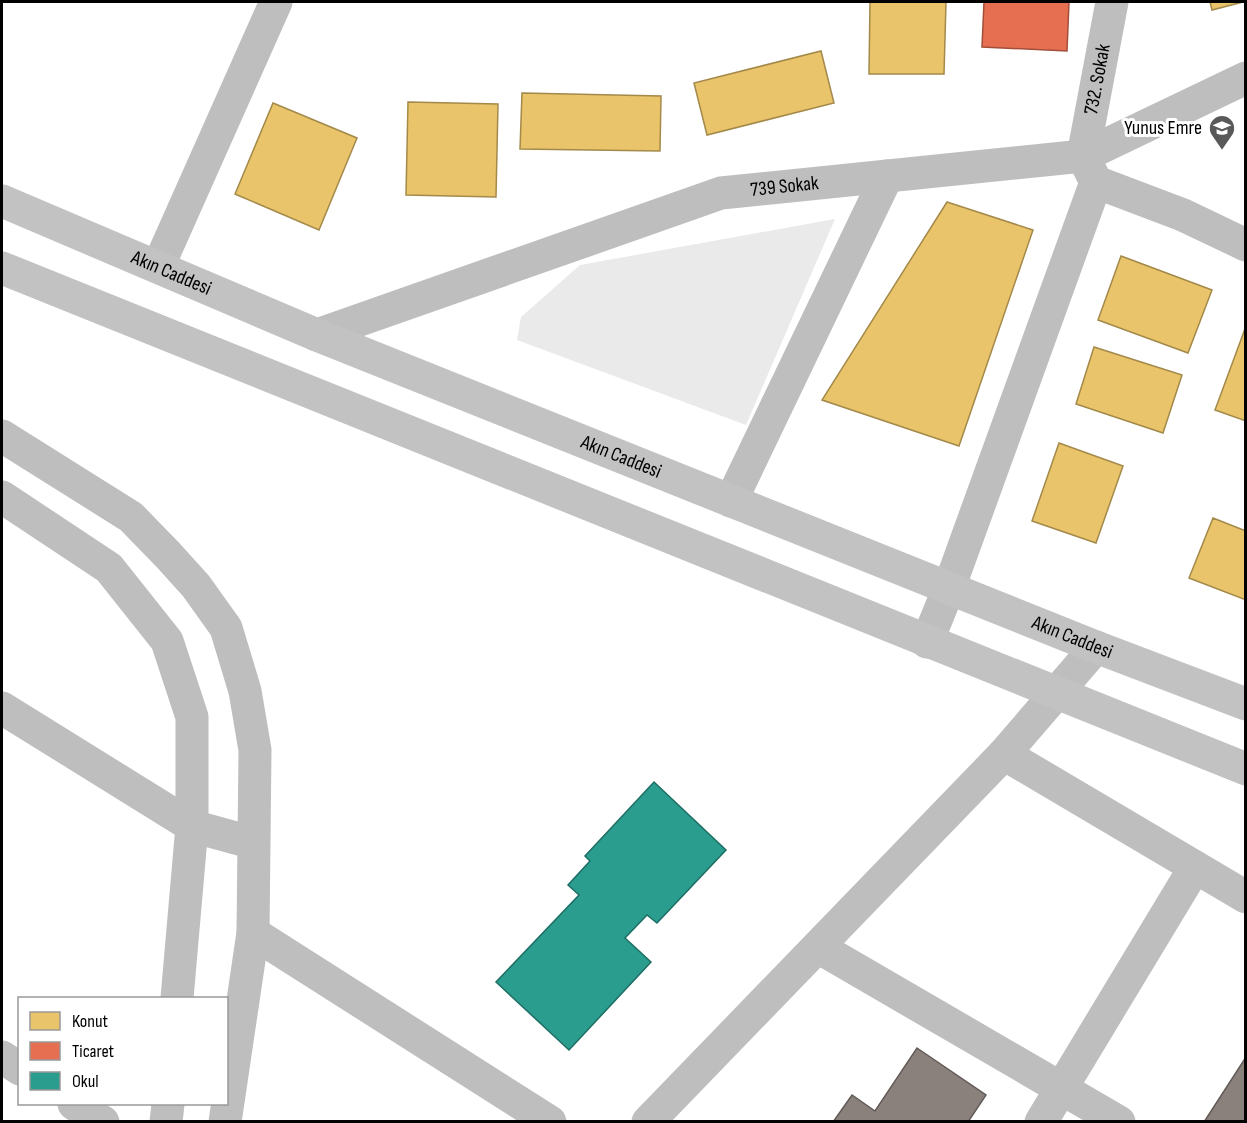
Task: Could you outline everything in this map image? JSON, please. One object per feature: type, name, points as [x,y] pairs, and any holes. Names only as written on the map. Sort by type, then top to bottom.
[{"type":"main road","name":"Akın Caddesi","points":[[2,201],[317,335],[1096,647],[1245,704]]},
{"type":"main road","points":[[2,268],[1245,769]]},
{"type":"street","points":[[158,267],[276,2]]},
{"type":"street","name":"732. Sokak","points":[[927,642],[949,588],[1089,169],[1112,2]]},
{"type":"street","points":[[1089,169],[1245,78]]},
{"type":"street","name":"739 Sokak","points":[[317,335],[721,193],[887,176],[1089,169],[1245,245]]},
{"type":"street","points":[[731,501],[887,176]]},
{"type":"street","points":[[2,436],[131,517],[196,586],[226,628],[245,691],[255,750],[253,933],[228,1102]]},
{"type":"street","points":[[2,496],[109,568],[167,641],[192,717],[192,826],[177,997]]},
{"type":"street","points":[[648,1122],[1004,754],[1096,647]]},
{"type":"street","points":[[2,708],[192,826],[254,843]]},
{"type":"street","points":[[1004,754],[1245,897]]},
{"type":"street","points":[[1041,1122],[1195,867]]},
{"type":"street","points":[[253,933],[550,1122]]},
{"type":"street","points":[[818,947],[1119,1122]]},
{"type":"street","points":[[2,1057],[18,1068]]},
{"type":"street","points":[[76,1105],[103,1122]]},
{"type":"street","points":[[166,1122],[168,1105]]},
{"type":"street","points":[[225,1122],[228,1105]]},
{"type":"shaded area","points":[[835,219],[746,425],[517,340],[521,317],[580,265]]},
{"type":"building: Konut","points":[[870,2],[946,2],[944,74],[869,74]]},
{"type":"building: Konut","points":[[1210,2],[1243,2],[1212,10]]},
{"type":"building: Konut","points":[[821,51],[834,103],[707,135],[694,83]]},
{"type":"building: Konut","points":[[522,93],[661,96],[660,151],[520,149]]},
{"type":"building: Konut","points":[[408,102],[498,104],[496,197],[406,195]]},
{"type":"building: Konut","points":[[273,103],[357,138],[319,230],[235,194]]},
{"type":"building: Konut","points":[[947,202],[1033,230],[959,446],[822,400]]},
{"type":"building: Konut","points":[[1121,256],[1212,290],[1188,353],[1098,320]]},
{"type":"building: Konut","points":[[1246,326],[1246,421],[1215,410]]},
{"type":"building: Konut","points":[[1094,347],[1182,375],[1163,433],[1076,404]]},
{"type":"building: Konut","points":[[1059,443],[1123,466],[1096,543],[1032,521]]},
{"type":"building: Konut","points":[[1213,518],[1246,531],[1246,600],[1189,578]]},
{"type":"building: Ticaret","points":[[984,2],[1069,2],[1067,51],[982,47]]},
{"type":"building: Okul","points":[[654,782],[726,850],[657,923],[647,915],[625,938],[651,962],[569,1050],[496,982],[579,895],[568,885],[590,861],[585,856]]},
{"type":"building: Sanayi","points":[[917,1048],[986,1095],[968,1122],[833,1122],[852,1095],[875,1111]]},
{"type":"building: Sanayi","points":[[1246,1057],[1246,1122],[1204,1122]]},
{"type":"place","name":"Yunus Emre","points":[[1222,151]]}]
